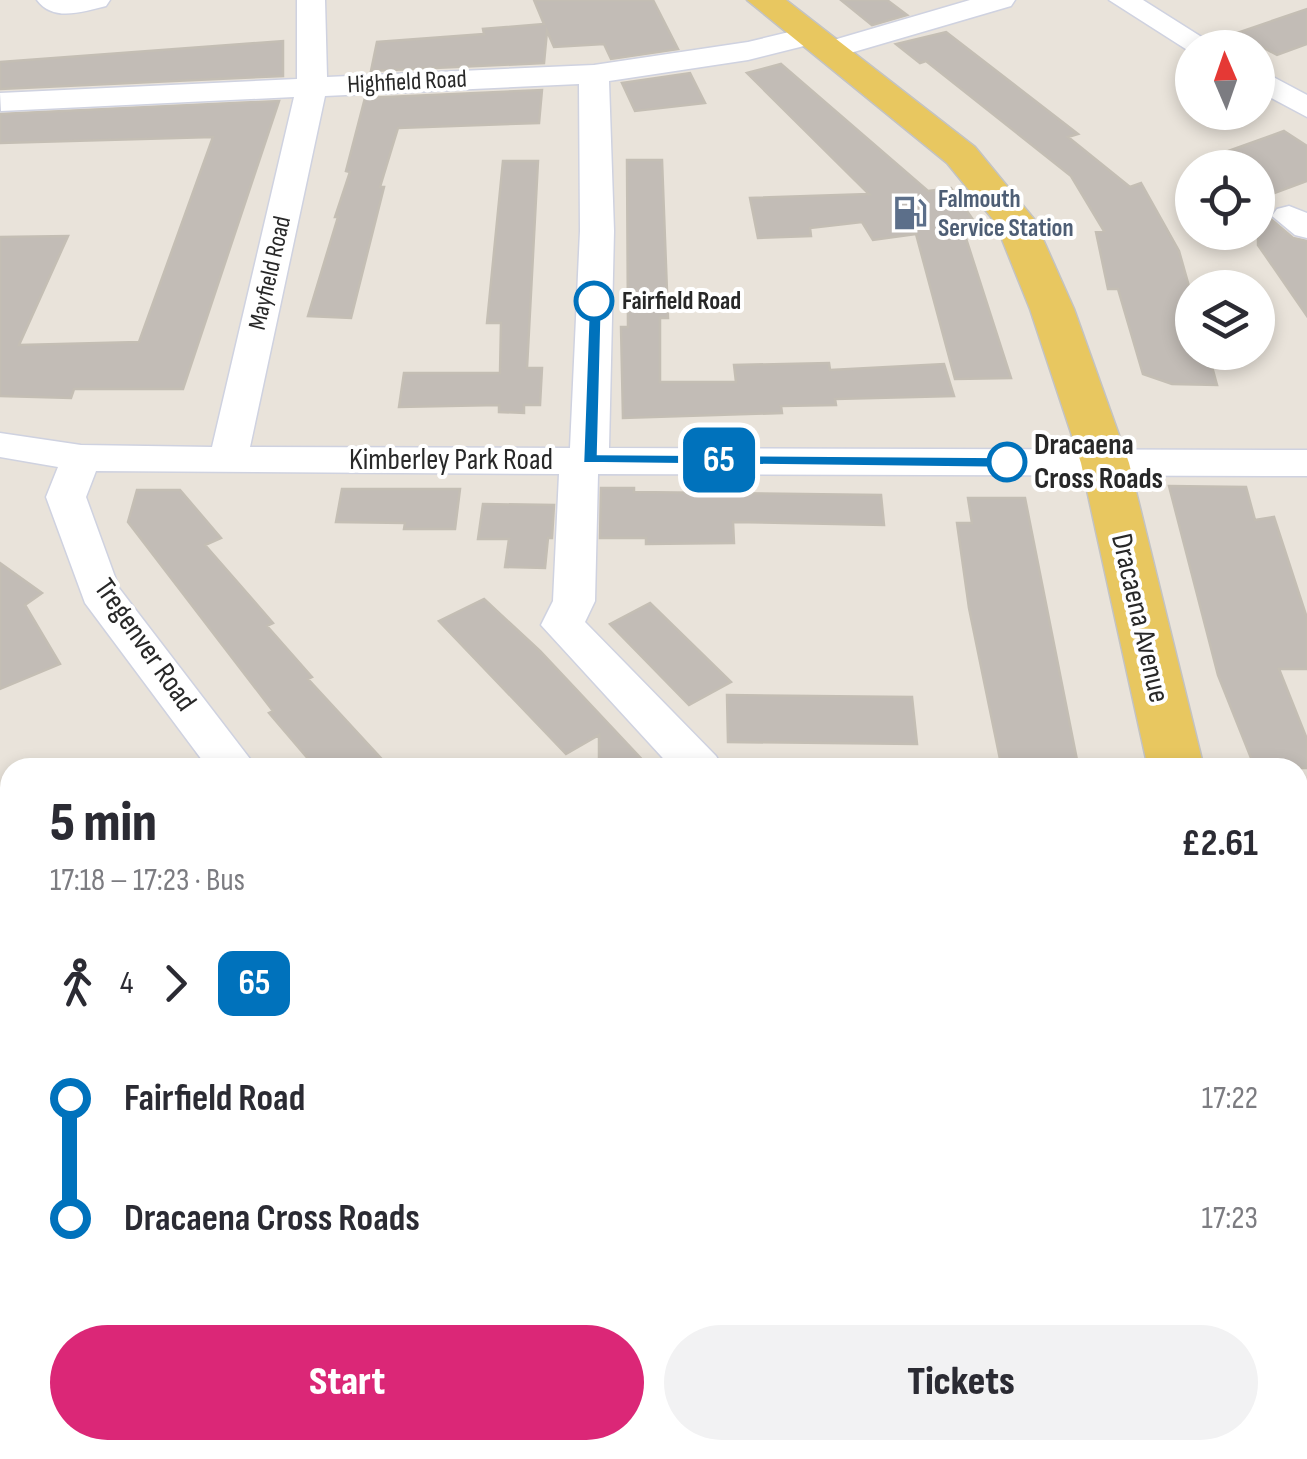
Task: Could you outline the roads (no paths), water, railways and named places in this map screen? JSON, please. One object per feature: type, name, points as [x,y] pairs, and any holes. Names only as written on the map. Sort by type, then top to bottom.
[{"type":"main road","name":"Dracaena Avenue","points":[[764,0],[961,155],[1014,219],[1052,310],[1105,463],[1174,758]]},
{"type":"street","points":[[53,3],[96,0]]},
{"type":"street","name":"Mayfield Road","points":[[228,460],[312,86],[311,0]]},
{"type":"street","name":"Highfield Road","points":[[1,102],[594,74],[820,43],[1000,0]]},
{"type":"street","points":[[1123,0],[1175,30]]},
{"type":"street","points":[[1275,77],[1307,68]]},
{"type":"street","points":[[594,74],[597,231],[589,459],[579,470],[574,601],[562,625],[690,758]]},
{"type":"street","points":[[1275,89],[1307,108]]},
{"type":"street","name":"Kimberley Park Road","points":[[5,454],[228,460],[1307,464]]},
{"type":"street","name":"Tregenver Road","points":[[81,458],[66,497],[100,594],[226,758]]},
{"type":"place","name":"Falmouth Service Station","points":[[910,213]]},
{"type":"place","name":"Fairfield Road","points":[[594,301]]},
{"type":"place","name":"Dracaena Cross Roads","points":[[1007,462]]}]
